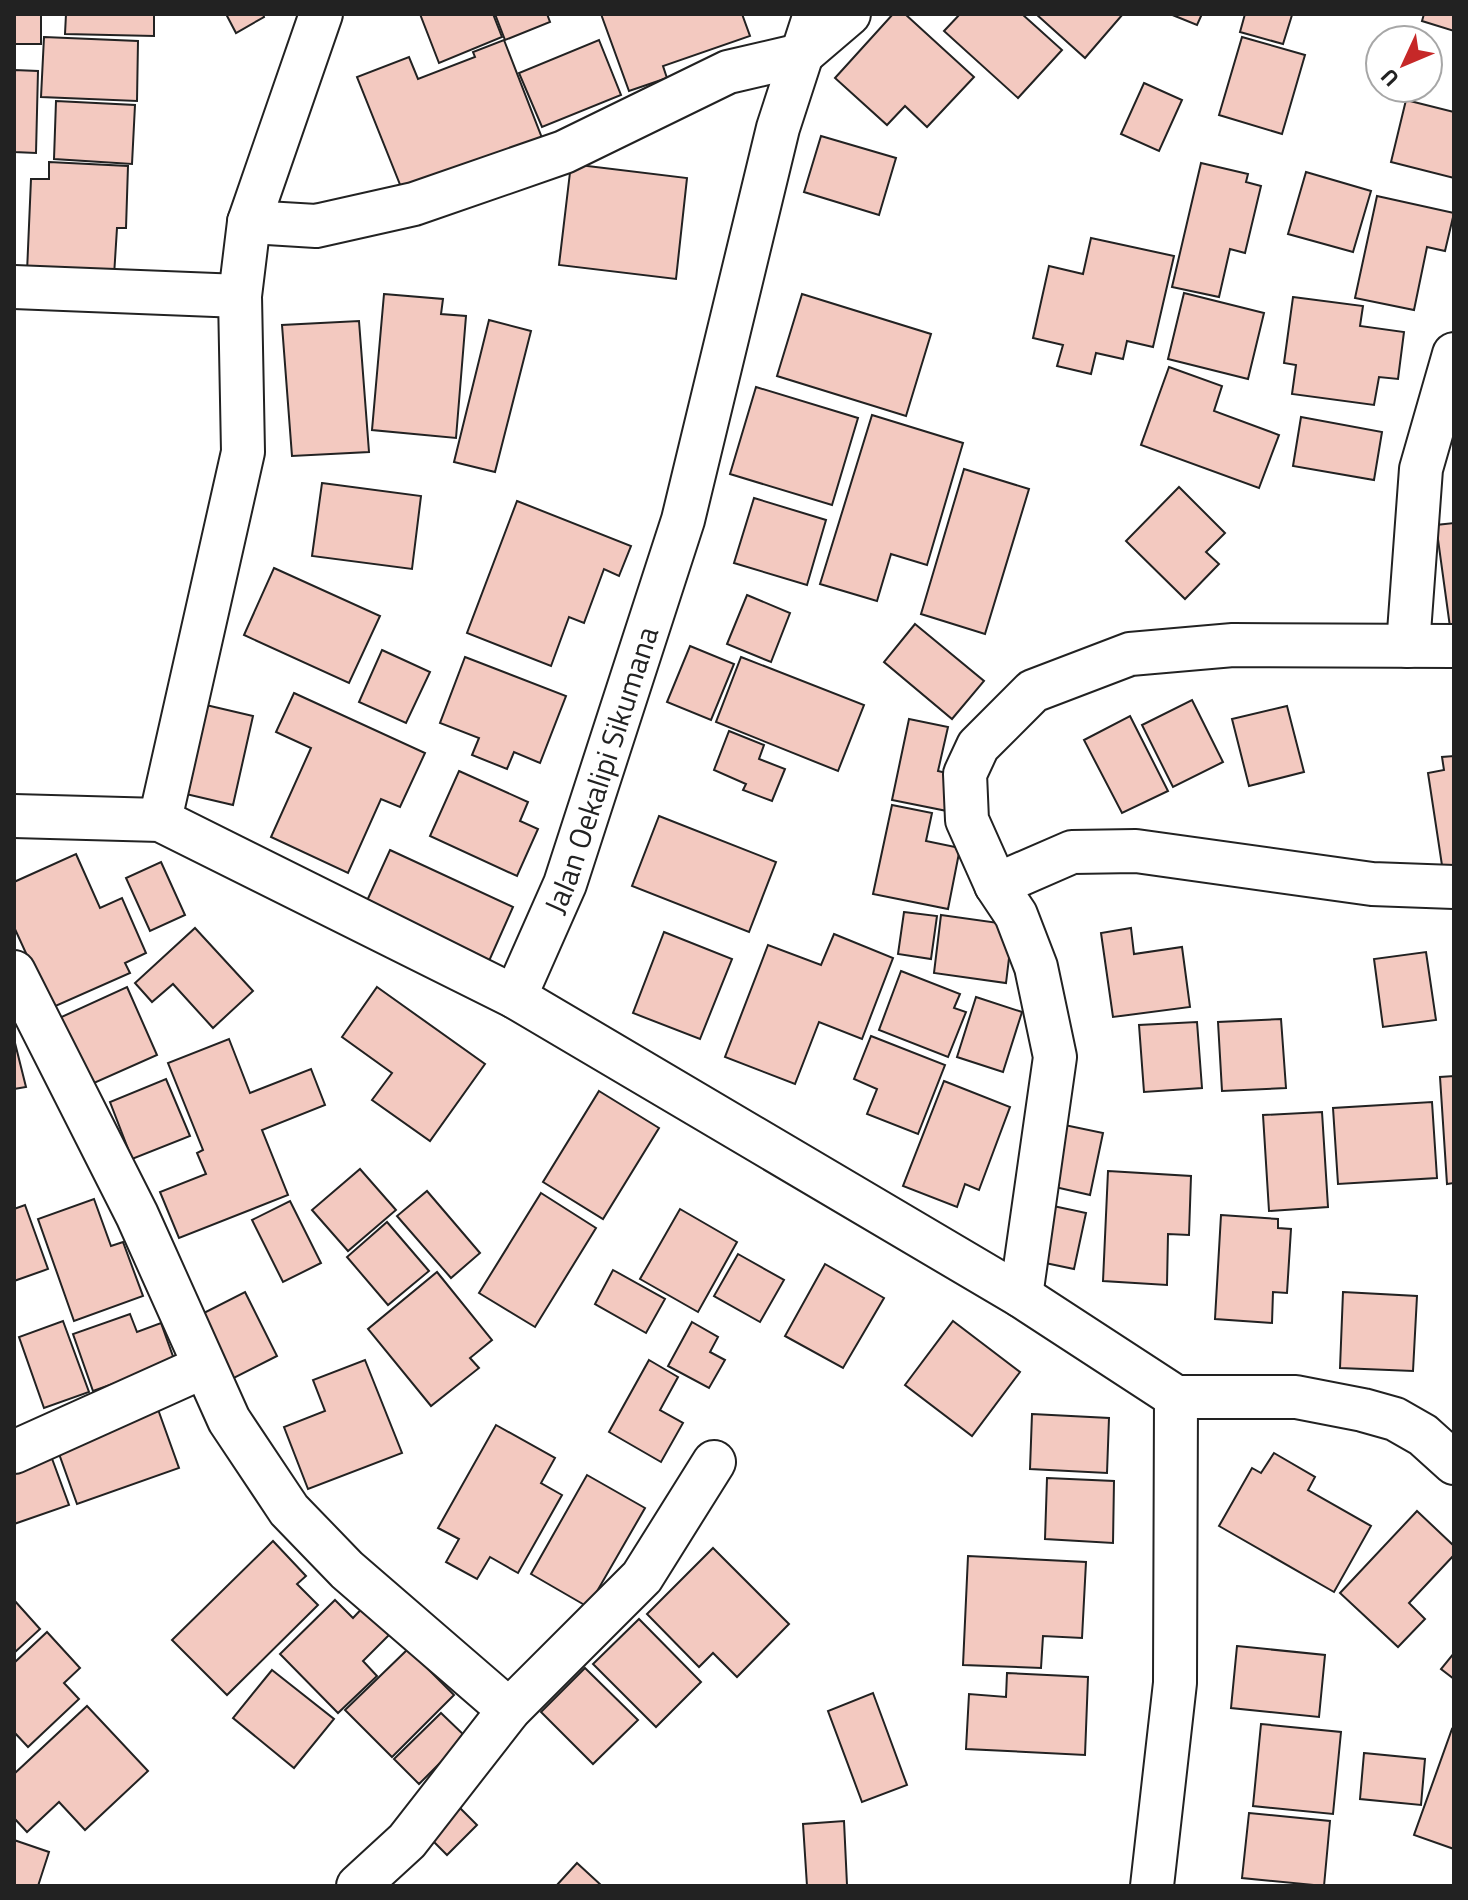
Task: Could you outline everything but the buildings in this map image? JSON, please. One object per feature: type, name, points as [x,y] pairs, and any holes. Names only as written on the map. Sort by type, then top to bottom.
[{"type":"street","points":[[160,820],[243,452],[240,296],[249,222],[321,14]]},
{"type":"street","name":"Jalan Oekalipi Sikumana","points":[[515,997],[565,884],[683,520],[778,128],[815,14]]},
{"type":"street","points":[[249,222],[316,226],[414,204],[564,152],[728,72],[801,55],[849,14]]},
{"type":"street","points":[[14,287],[240,296]]},
{"type":"street","points":[[1408,646],[1421,469],[1454,354]]},
{"type":"street","points":[[1021,1296],[1055,1057],[1036,967],[1016,915],[996,885],[967,820],[965,774],[978,746],[1033,691],[1130,654],[1233,645],[1454,646]]},
{"type":"street","points":[[14,816],[160,820],[515,997],[1021,1296],[1176,1397],[1296,1397],[1363,1410],[1404,1424],[1454,1463]]},
{"type":"street","points":[[996,885],[1072,852],[1136,851],[1372,884],[1454,887]]},
{"type":"street","points":[[14,972],[137,1215],[229,1420],[289,1510],[347,1570],[509,1710]]},
{"type":"street","points":[[14,1452],[203,1367]]},
{"type":"street","points":[[1152,1886],[1175,1683],[1176,1397]]},
{"type":"street","points":[[358,1886],[407,1841],[509,1710],[642,1577],[714,1462]]}]
